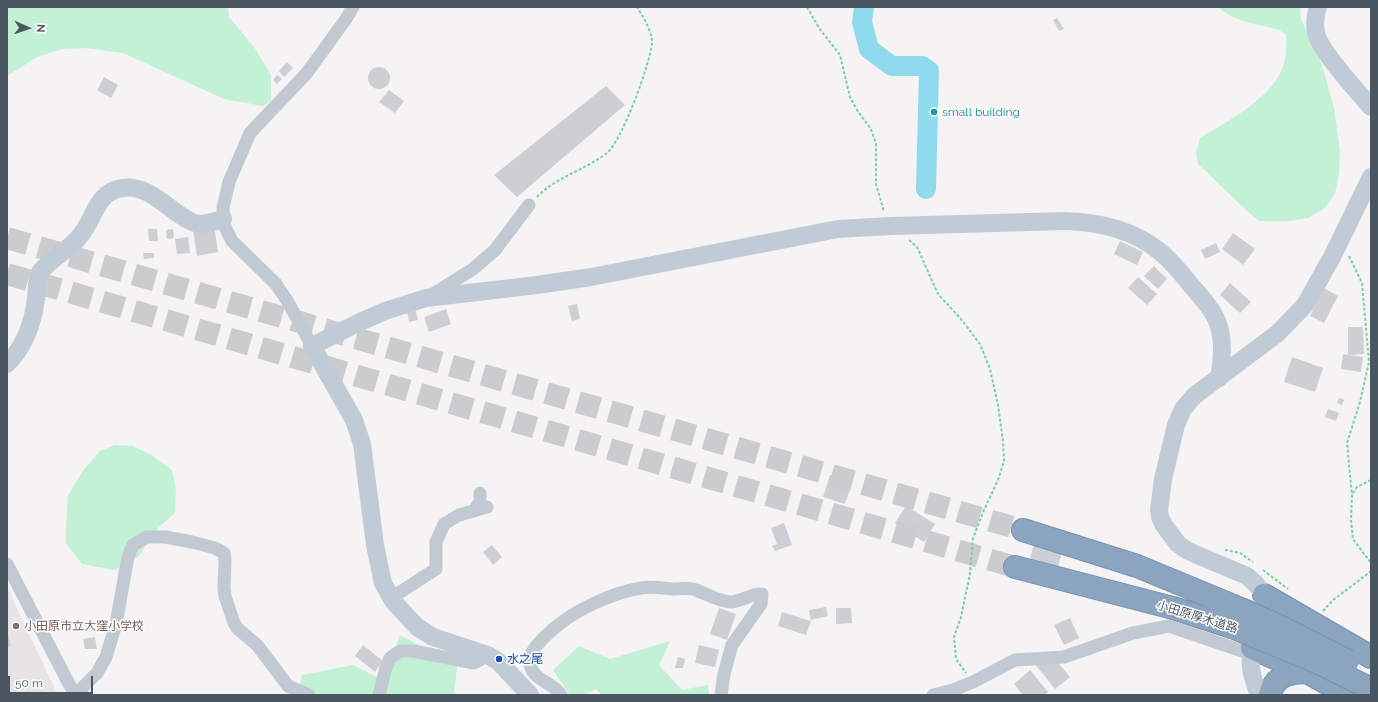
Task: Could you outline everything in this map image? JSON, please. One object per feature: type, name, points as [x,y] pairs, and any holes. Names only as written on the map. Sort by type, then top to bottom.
[{"type":"highway","name":"小田原厚木道路","points":[[1023,530],[1137,566],[1371,690]]},
{"type":"highway","name":"小田原厚木道路","points":[[1015,567],[1173,608],[1237,618],[1308,641],[1371,674]]},
{"type":"highway","points":[[1264,595],[1371,657]]},
{"type":"highway","points":[[1252,651],[1307,672],[1348,695]]},
{"type":"highway","points":[[1270,695],[1275,683],[1280,677],[1288,673],[1307,672]]},
{"type":"street","points":[[353,7],[306,74],[250,133],[226,191],[223,219],[232,241],[266,273],[282,293],[351,414],[362,444],[375,545],[383,583],[391,598],[417,627],[433,637],[488,655],[499,662],[530,695]]},
{"type":"street","points":[[1318,7],[1316,14],[1316,33],[1323,49],[1371,107]]},
{"type":"street","points":[[1259,695],[1251,675],[1252,651],[1261,619],[1264,595],[1256,584],[1247,576],[1188,551],[1170,534],[1163,524],[1159,510],[1163,479],[1178,421],[1183,409],[1194,396],[1278,333],[1305,305],[1343,236],[1371,177]]},
{"type":"street","points":[[7,364],[20,348],[31,324],[40,272],[80,236],[86,229],[102,198],[110,191],[122,188],[144,190],[170,209],[195,223],[205,223],[223,219]]},
{"type":"street","points":[[426,298],[473,269],[495,250],[530,205]]},
{"type":"street","points":[[312,346],[386,311],[426,298],[591,277],[838,229],[1065,221],[1107,225],[1123,230],[1143,239],[1160,251],[1174,265],[1214,314],[1220,331],[1223,350],[1219,378]]},
{"type":"street","points":[[474,511],[480,501],[480,493]]},
{"type":"street","points":[[391,598],[436,569],[436,542],[444,524],[459,515],[487,507]]},
{"type":"street","points":[[7,564],[69,684],[76,694],[97,673],[106,657],[116,624],[128,557],[133,545],[148,537],[165,537],[216,548],[224,554],[225,596],[237,628],[257,645],[288,686],[309,695]]},
{"type":"street","points":[[561,695],[553,686],[544,683],[532,672],[530,663],[531,654],[538,643],[551,630],[587,606],[618,594],[642,588],[692,589],[730,602],[745,599],[755,594],[762,594],[761,604],[732,645],[724,674],[721,695]]},
{"type":"street","points":[[933,695],[953,690],[973,682],[1015,660],[1064,657],[1133,633],[1169,626],[1252,651]]},
{"type":"street","points":[[379,695],[390,658],[400,651],[413,651],[474,663],[488,655]]},
{"type":"path","points":[[530,205],[541,193],[558,181],[608,153],[621,135],[646,70],[652,43],[650,32],[637,7]]},
{"type":"path","points":[[807,7],[819,28],[840,55],[850,97],[857,110],[871,129],[876,144],[876,184],[883,210],[891,226],[917,247],[938,294],[961,318],[980,344],[990,368],[1004,441],[1004,461],[998,480],[973,538],[970,574],[962,617],[954,637],[956,659],[973,682]]},
{"type":"path","points":[[1343,236],[1348,253],[1362,283],[1369,362],[1360,402],[1347,443],[1352,495],[1351,520],[1353,539],[1371,563]]},
{"type":"path","points":[[1352,495],[1357,487],[1371,480]]},
{"type":"path","points":[[1224,550],[1240,553],[1288,589]]},
{"type":"path","points":[[1319,614],[1332,601],[1371,571]]},
{"type":"shaded area","name":"小田原市立大窪小学校","points":[[7,587],[51,681],[58,695],[7,695]]},
{"type":"green space","points":[[7,7],[228,7],[229,17],[254,47],[271,75],[271,101],[263,106],[224,99],[123,53],[86,48],[62,49],[37,57],[7,76]]},
{"type":"green space","points":[[1218,7],[1300,7],[1301,19],[1322,65],[1334,108],[1340,151],[1339,173],[1335,194],[1325,208],[1308,218],[1290,221],[1259,221],[1198,164],[1196,154],[1200,138],[1235,117],[1258,100],[1276,80],[1284,65],[1286,35],[1283,32],[1240,20],[1230,16]]},
{"type":"green space","points":[[115,445],[133,446],[153,456],[172,470],[176,491],[175,513],[159,527],[138,557],[114,570],[82,564],[66,543],[66,524],[68,496],[82,472],[100,451]]},
{"type":"green space","points":[[400,635],[427,649],[458,657],[454,695],[298,695],[302,675],[353,665],[383,680]]},
{"type":"green space","points":[[670,641],[659,665],[682,690],[708,685],[709,695],[601,695],[596,689],[583,695],[570,695],[553,670],[579,646],[610,659]]},
{"type":"building","points":[[1057,18],[1064,29],[1059,31],[1053,20]]},
{"type":"building","points":[[287,62],[293,68],[284,77],[279,71]]},
{"type":"building","points":[[379,67],[387,70],[390,78],[387,86],[379,89],[371,86],[368,78],[371,70]]},
{"type":"building","points":[[277,75],[282,79],[277,84],[273,80]]},
{"type":"building","points":[[104,77],[118,85],[111,98],[97,90]]},
{"type":"building","points":[[606,86],[625,105],[517,197],[494,175]]},
{"type":"building","points":[[389,90],[404,101],[395,113],[379,102]]},
{"type":"building","name":"small building","points":[[932,107],[937,107],[936,118],[931,117]]},
{"type":"building","points":[[214,226],[218,252],[197,256],[193,230]]},
{"type":"building","points":[[148,229],[157,229],[158,241],[149,241]]},
{"type":"building","points":[[173,229],[174,238],[167,239],[166,230]]},
{"type":"building","points":[[1233,233],[1255,249],[1243,265],[1222,249]]},
{"type":"building","points":[[188,237],[190,253],[177,254],[175,239]]},
{"type":"building","points":[[1120,241],[1143,252],[1137,265],[1114,254]]},
{"type":"building","points":[[1216,243],[1220,252],[1205,259],[1201,250]]},
{"type":"building","points":[[143,253],[154,253],[154,258],[144,259]]},
{"type":"building","points":[[1154,266],[1167,279],[1158,289],[1144,276]]},
{"type":"building","points":[[1138,277],[1157,294],[1147,305],[1128,288]]},
{"type":"building","points":[[1230,283],[1251,302],[1240,313],[1220,295]]},
{"type":"building","points":[[1324,288],[1338,296],[1324,323],[1310,316]]},
{"type":"building","points":[[577,304],[580,319],[572,321],[568,306]]},
{"type":"building","points":[[414,305],[418,320],[409,322],[406,307]]},
{"type":"building","points":[[446,309],[451,324],[429,332],[424,317]]},
{"type":"building","points":[[1348,327],[1363,327],[1364,354],[1349,355],[1363,357],[1361,372],[1341,369],[1343,354],[1348,355]]},
{"type":"building","points":[[1292,357],[1323,368],[1315,392],[1284,382]]},
{"type":"building","points":[[1339,398],[1344,400],[1342,405],[1337,403]]},
{"type":"building","points":[[1328,409],[1339,413],[1336,421],[1325,417]]},
{"type":"building","points":[[830,475],[852,483],[845,504],[823,497]]},
{"type":"building","points":[[906,506],[935,524],[924,542],[895,523]]},
{"type":"building","points":[[784,523],[792,545],[775,551],[772,546],[777,544],[771,528]]},
{"type":"building","points":[[1034,543],[1062,551],[1058,567],[1030,559]]},
{"type":"building","points":[[492,545],[502,557],[493,565],[483,552]]},
{"type":"building","points":[[826,607],[828,616],[811,620],[809,610]]},
{"type":"building","points":[[719,608],[736,614],[727,640],[710,634]]},
{"type":"building","points":[[836,608],[851,608],[852,623],[836,624]]},
{"type":"building","points":[[782,612],[811,621],[806,635],[778,626]]},
{"type":"building","points":[[1070,618],[1079,638],[1064,645],[1054,625]]},
{"type":"building","points":[[7,630],[11,646],[7,648]]},
{"type":"building","points":[[95,637],[97,649],[85,649],[83,639]]},
{"type":"building","points":[[363,645],[383,661],[375,672],[355,656]]},
{"type":"building","points":[[699,645],[719,650],[715,667],[695,663]]},
{"type":"building","points":[[678,657],[685,659],[683,668],[675,668]]},
{"type":"building","points":[[1034,663],[1059,664],[1070,677],[1055,689]]},
{"type":"building","points":[[1030,670],[1048,692],[1044,695],[1023,695],[1014,684]]},
{"type":"waterway","points":[[864,7],[862,22],[869,49],[892,66],[922,66],[929,71],[926,189]]},
{"type":"tunnel","points":[[7,238],[1023,530]]},
{"type":"tunnel","points":[[7,274],[1015,567]]},
{"type":"place","name":"small building","points":[[934,112]]},
{"type":"place","name":"小田原市立大窪小学校","points":[[16,626]]},
{"type":"place","name":"水之尾","points":[[499,659]]}]
